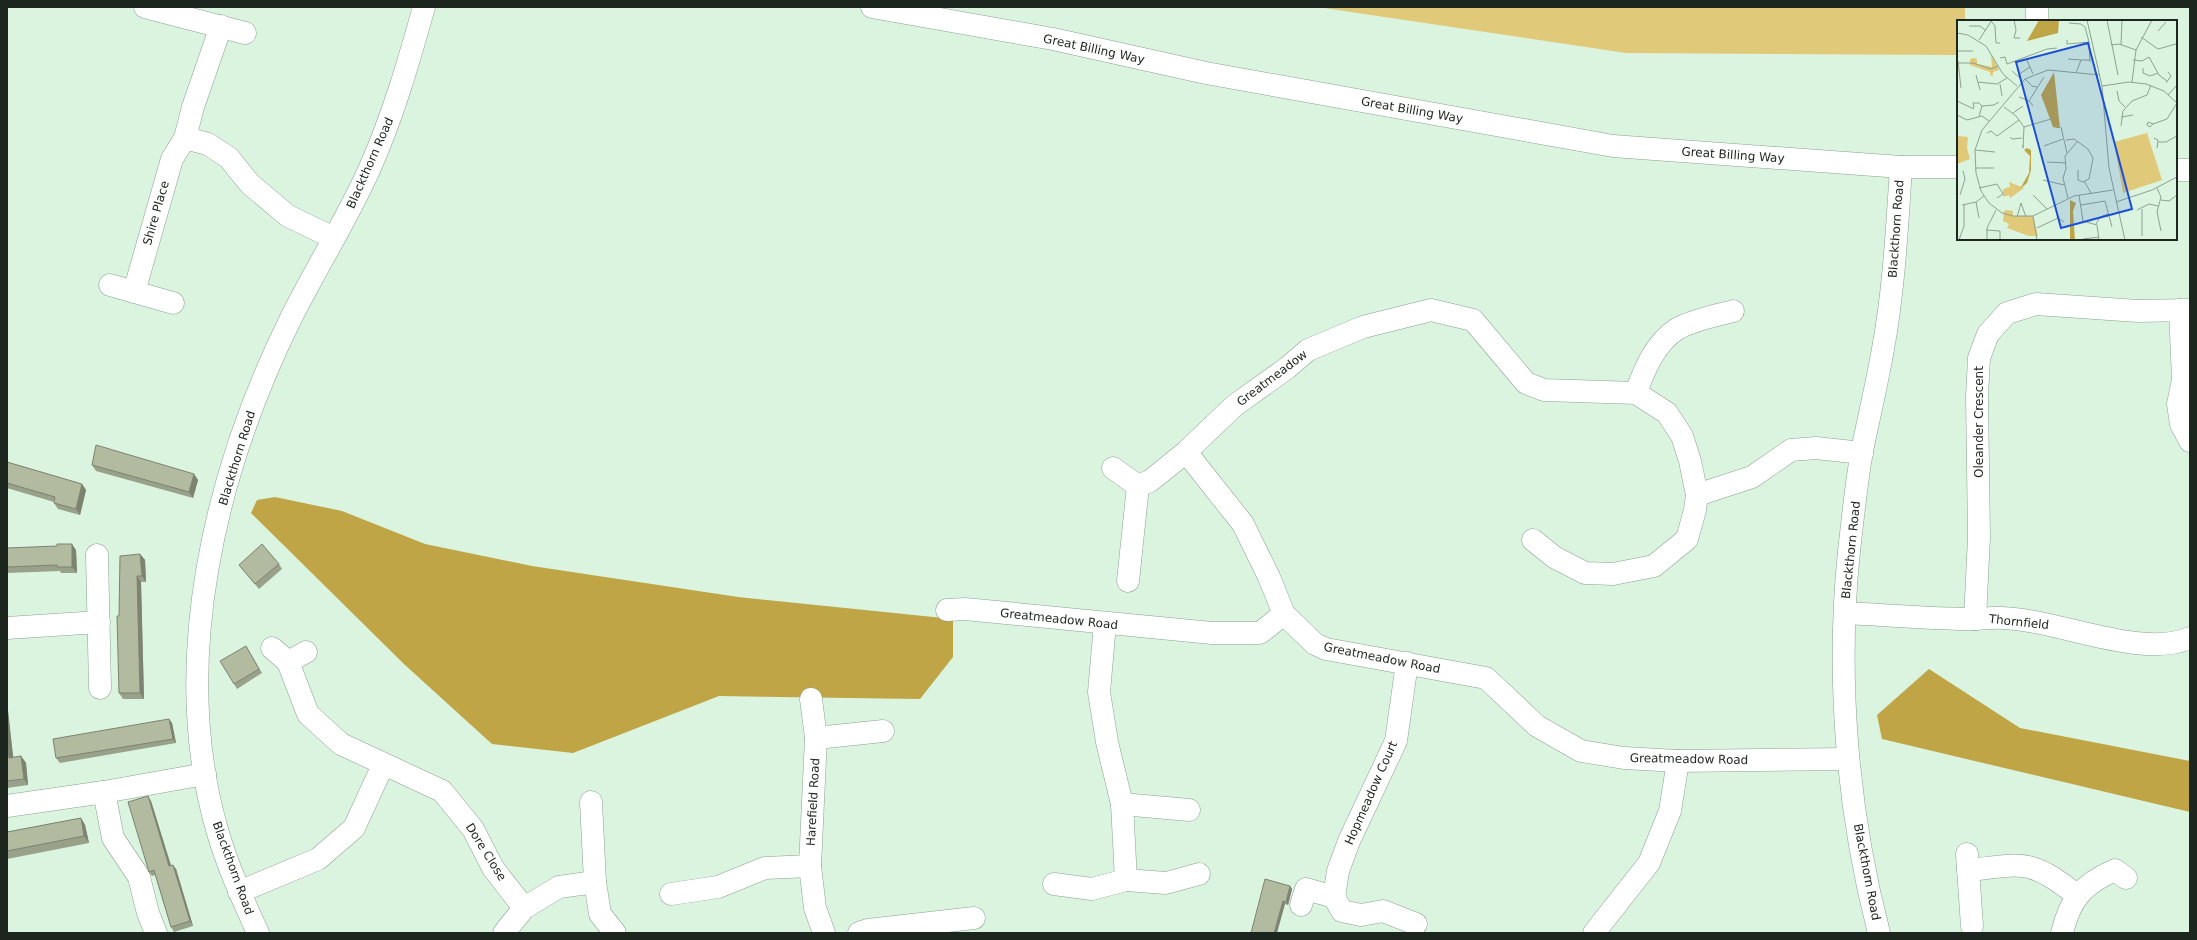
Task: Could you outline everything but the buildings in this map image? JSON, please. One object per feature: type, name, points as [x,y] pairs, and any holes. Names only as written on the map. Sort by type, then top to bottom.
[{"type":"street","points":[[145,7],[245,33]]},
{"type":"street","name":"Blackthorn Road","points":[[258,933],[239,892],[218,832],[205,774],[198,715],[198,652],[206,576],[225,490],[255,399],[291,319],[369,170],[399,96],[424,7]]},
{"type":"street","name":"Great Billing Way","points":[[872,7],[1053,39],[1235,78],[1612,146],[1901,167],[1957,167]]},
{"type":"street","points":[[2037,7],[2037,20]]},
{"type":"street","name":"Shire Place","points":[[134,292],[172,159],[185,138],[193,107],[221,26]]},
{"type":"street","points":[[185,138],[208,144],[229,158],[250,184],[288,216],[334,238]]},
{"type":"street","name":"Blackthorn Road","points":[[1879,933],[1868,890],[1848,760],[1844,670],[1845,613],[1849,552],[1862,453],[1883,349],[1892,291],[1901,167]]},
{"type":"street","points":[[2177,170],[2190,170]]},
{"type":"street","points":[[110,285],[173,303]]},
{"type":"street","name":"Oleander Crescent","points":[[1975,619],[1979,537],[1977,396],[1980,358],[1988,334],[2007,313],[2036,304],[2138,312],[2185,310],[2183,380],[2178,404],[2181,424],[2190,441]]},
{"type":"street","name":"Greatmeadow","points":[[1138,486],[1150,481],[1186,452],[1234,406],[1287,368],[1308,350],[1363,326],[1431,310],[1472,320],[1526,383],[1544,390],[1636,393]]},
{"type":"street","points":[[1533,540],[1554,557],[1585,573],[1612,574],[1654,566],[1686,539],[1695,510],[1697,495],[1690,461],[1682,436],[1667,413],[1636,393],[1645,368],[1660,344],[1677,329],[1733,311]]},
{"type":"street","points":[[1697,495],[1752,478],[1791,450],[1816,448],[1862,453]]},
{"type":"street","name":"Greatmeadow Road","points":[[1186,452],[1243,524],[1269,576],[1284,614],[1315,644],[1326,649],[1486,678],[1537,726],[1581,751],[1624,758],[1678,762],[1848,760]]},
{"type":"street","points":[[1113,468],[1138,486],[1128,581]]},
{"type":"street","points":[[97,555],[100,688]]},
{"type":"street","name":"Greatmeadow Road","points":[[947,610],[965,609],[1105,624],[1212,633],[1260,633],[1284,614]]},
{"type":"street","name":"Thornfield","points":[[1845,613],[1975,619],[2003,618],[2039,622],[2150,646],[2177,644],[2190,638]]},
{"type":"street","points":[[7,628],[98,622]]},
{"type":"street","points":[[1105,624],[1099,692],[1107,742],[1122,804],[1126,880]]},
{"type":"street","name":"Dore Close","points":[[288,654],[308,714],[341,744],[383,765],[442,791],[473,829],[493,868],[524,908]]},
{"type":"street","name":"Hopmeadow Court","points":[[1334,897],[1338,871],[1349,841],[1396,741],[1407,663]]},
{"type":"street","name":"Harefield Road","points":[[811,699],[816,738],[810,866],[815,908],[824,933]]},
{"type":"street","points":[[816,738],[883,731]]},
{"type":"street","points":[[1594,933],[1649,863],[1670,810],[1678,762]]},
{"type":"street","points":[[239,892],[318,859],[354,828],[383,765]]},
{"type":"street","points":[[7,806],[104,792],[205,774]]},
{"type":"street","points":[[104,792],[113,838],[138,876],[148,913],[156,933]]},
{"type":"street","points":[[591,802],[595,882],[600,914],[615,933]]},
{"type":"street","points":[[1122,804],[1189,810]]},
{"type":"street","points":[[1972,926],[1967,862],[2031,867],[2049,876],[2077,895]]},
{"type":"street","points":[[671,894],[718,887],[765,868],[810,866]]},
{"type":"street","points":[[2062,933],[2066,916],[2077,895],[2096,878],[2119,868]]},
{"type":"street","points":[[1054,884],[1092,888],[1126,880],[1166,883],[1199,874]]},
{"type":"street","points":[[504,933],[524,908],[559,887],[595,882]]},
{"type":"street","points":[[1301,905],[1306,889],[1334,897],[1342,911],[1361,915],[1383,911],[1416,924]]},
{"type":"street","points":[[859,933],[868,930],[974,918]]},
{"type":"shaded area","points":[[1317,7],[1965,7],[1965,20],[1957,20],[1957,55],[1626,53]]},
{"type":"shaded area","points":[[275,497],[342,511],[425,544],[532,566],[738,597],[953,619],[953,657],[920,699],[719,696],[573,753],[492,744],[405,665],[251,513],[257,500]]},
{"type":"shaded area","points":[[1929,669],[2020,728],[2190,761],[2190,812],[1882,739],[1877,715]]}]
